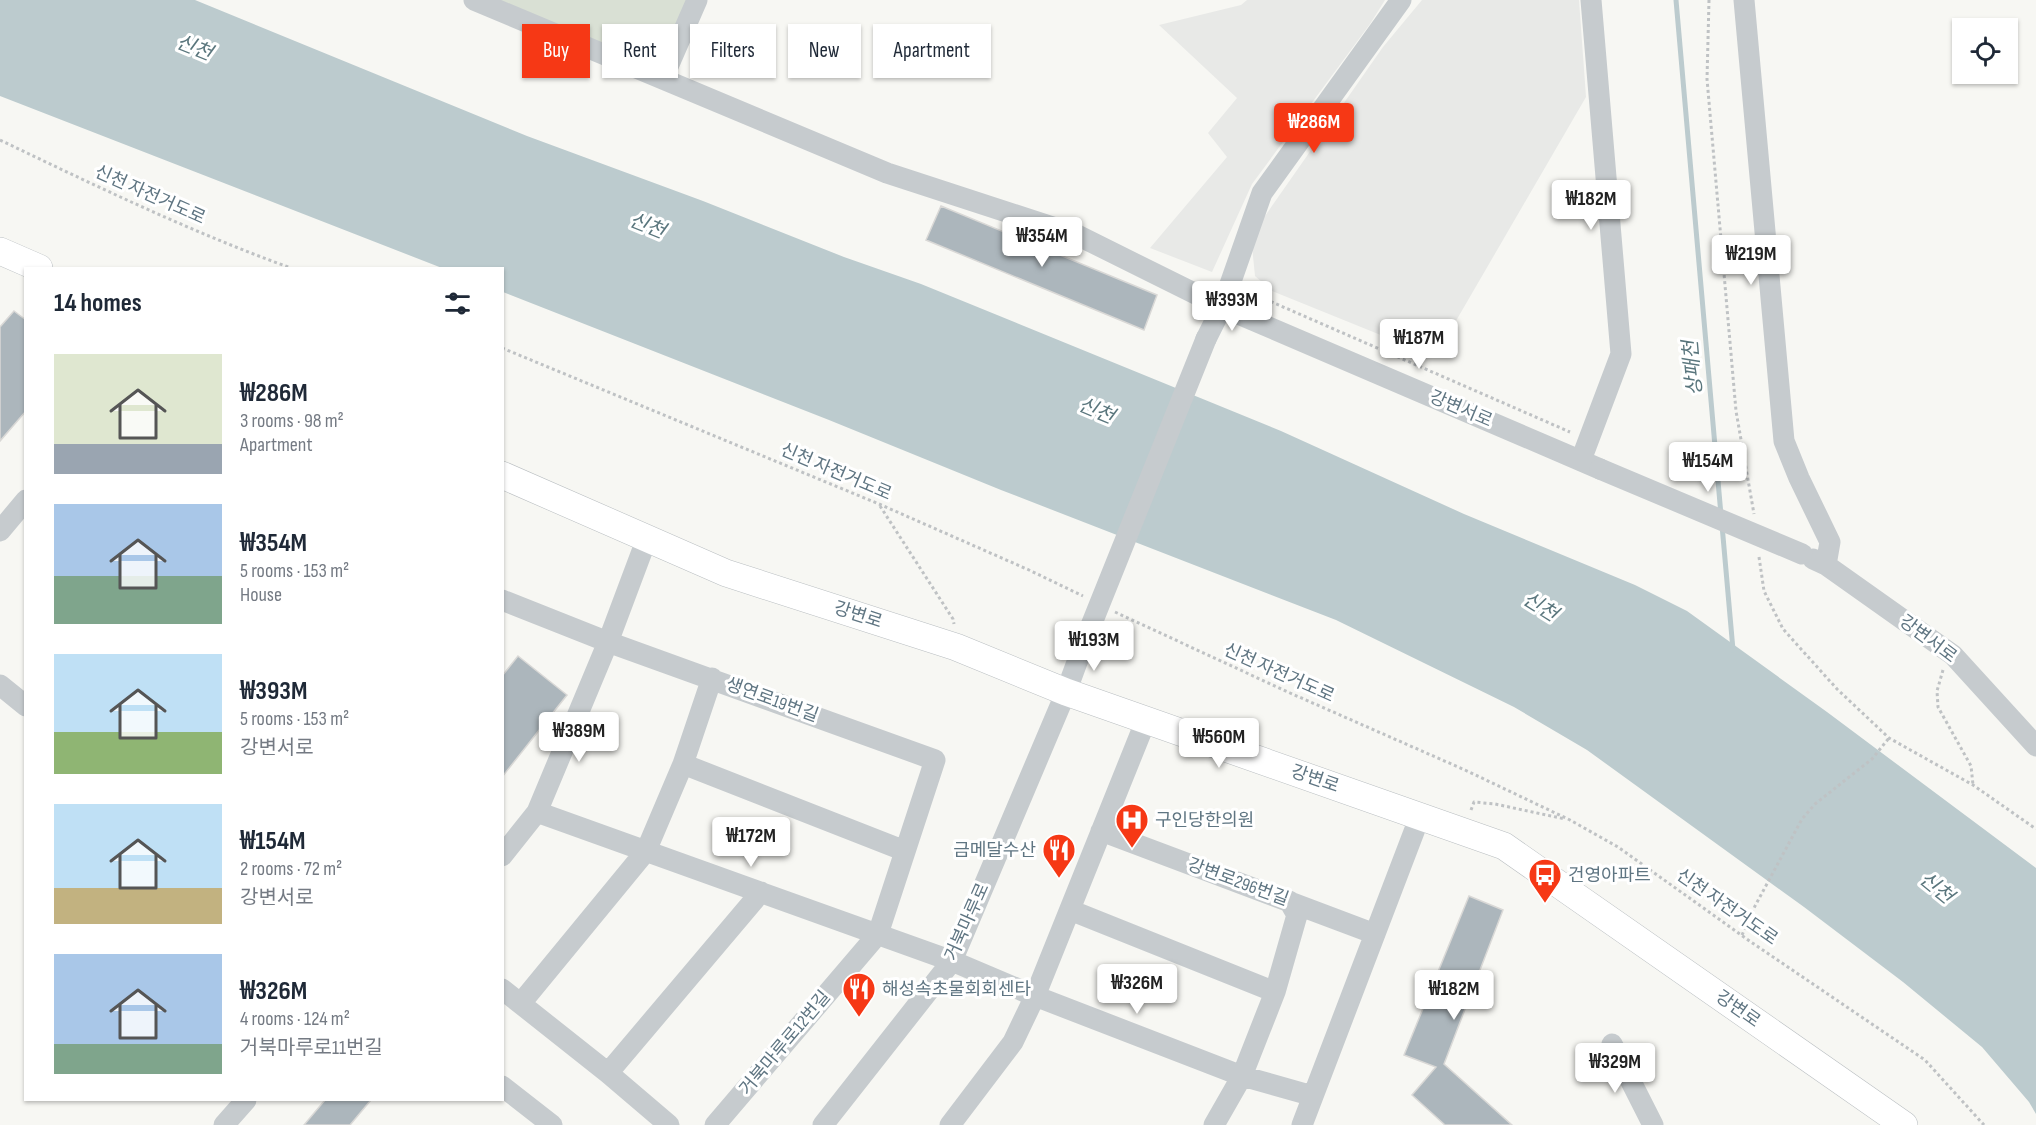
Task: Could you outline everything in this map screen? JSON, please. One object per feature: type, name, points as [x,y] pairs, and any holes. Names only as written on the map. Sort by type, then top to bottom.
[{"type":"main road","points":[[0,250],[37,267]]},
{"type":"main road","name":"강변로","points":[[504,476],[726,573],[956,647],[1066,693],[1504,846],[1904,1125]]},
{"type":"street","name":"강변서로","points":[[474,0],[602,53]]},
{"type":"street","points":[[678,44],[697,0]]},
{"type":"street","name":"거북마루로","points":[[823,1125],[952,961],[1066,693],[1206,339],[1222,307],[1262,193],[1401,0]]},
{"type":"street","points":[[1590,465],[1589,440],[1621,354],[1591,0]]},
{"type":"street","points":[[1744,0],[1784,441],[1830,542],[1826,565]]},
{"type":"street","name":"강변서로","points":[[663,78],[887,173],[1077,235],[1222,307],[1826,565],[1953,655],[2036,746]]},
{"type":"street","points":[[0,531],[24,502]]},
{"type":"street","points":[[504,853],[537,812],[608,642],[647,538]]},
{"type":"street","name":"생연로19번길","points":[[504,601],[608,642],[935,760]]},
{"type":"street","points":[[521,1003],[646,851],[683,764],[712,678]]},
{"type":"street","points":[[0,685],[24,704]]},
{"type":"street","points":[[954,1123],[1013,1042],[1035,996],[1146,720]]},
{"type":"street","name":"거북마루로12번길","points":[[715,1125],[878,934],[935,760]]},
{"type":"street","points":[[683,764],[905,851]]},
{"type":"street","points":[[537,812],[952,961],[1035,996],[1242,1076],[1313,1096]]},
{"type":"street","points":[[1302,1125],[1420,816]]},
{"type":"street","name":"강변로296번길","points":[[1101,831],[1375,934]]},
{"type":"street","points":[[608,1073],[761,892]]},
{"type":"street","points":[[1214,1125],[1242,1076],[1275,992],[1297,915],[1289,901]]},
{"type":"street","points":[[1070,910],[1275,992]]},
{"type":"street","points":[[504,990],[669,1125]]},
{"type":"street","points":[[1612,1044],[1653,1125]]},
{"type":"street","points":[[504,1088],[552,1125]]},
{"type":"street","points":[[224,1125],[245,1101]]},
{"type":"path","name":"신천 자전거도로","points":[[0,140],[226,244],[288,267]]},
{"type":"path","points":[[1248,278],[1258,296],[1589,440]]},
{"type":"path","name":"신천 자전거도로","points":[[504,349],[879,504],[1029,570],[1092,601]]},
{"type":"path","points":[[879,504],[953,619],[956,647]]},
{"type":"path","name":"신천 자전거도로","points":[[1113,611],[1290,693],[1466,770],[1570,820],[1618,847],[1925,1060],[1984,1125]]},
{"type":"path","points":[[1953,655],[1943,670],[1936,691],[1938,707],[1971,766],[1973,785]]},
{"type":"path","points":[[1742,935],[1802,819],[1815,804],[1872,759],[1889,738]]},
{"type":"path","points":[[1464,832],[1474,802],[1495,804],[1570,820]]},
{"type":"shaded area","points":[[488,0],[692,0],[678,32],[678,24],[602,24],[602,49],[590,44],[590,24],[544,24]]},
{"type":"shaded area","points":[[1247,0],[1385,0],[1370,24],[1252,184],[1212,272],[1150,248],[1227,157],[1208,133],[1237,98],[1159,25],[1241,5]]},
{"type":"shaded area","points":[[1422,0],[1579,0],[1586,97],[1435,357],[1272,291],[1255,276],[1251,236],[1383,47]]},
{"type":"water","name":"신천","points":[[0,0],[195,0],[527,136],[703,201],[844,257],[921,284],[1281,431],[1464,514],[1635,585],[1687,611],[2036,868],[2036,1114],[2029,1102],[1982,1047],[1903,982],[1804,907],[1587,750],[1514,707],[1336,620],[504,292],[504,267],[439,267],[0,96]]},
{"type":"building","points":[[941,206],[1157,295],[1144,330],[926,240]]},
{"type":"building","points":[[14,311],[24,318],[24,413],[0,441],[0,327]]},
{"type":"building","points":[[518,656],[567,695],[504,774],[504,674]]},
{"type":"building","points":[[1469,896],[1503,910],[1444,1064],[1512,1125],[1445,1125],[1412,1095],[1436,1067],[1404,1055]]},
{"type":"building","points":[[324,1101],[370,1101],[350,1125],[304,1125]]},
{"type":"waterway","name":"상패천","points":[[1676,0],[1721,515]]},
{"type":"waterway","name":"상패천","points":[[1722,525],[1733,650]]},
{"type":"place","name":"구인당한의원","points":[[1132,849]]},
{"type":"place","name":"금메달수산","points":[[1059,879]]},
{"type":"place","name":"건영아파트","points":[[1545,904]]},
{"type":"place","name":"해성속초물회회센타","points":[[859,1018]]}]
